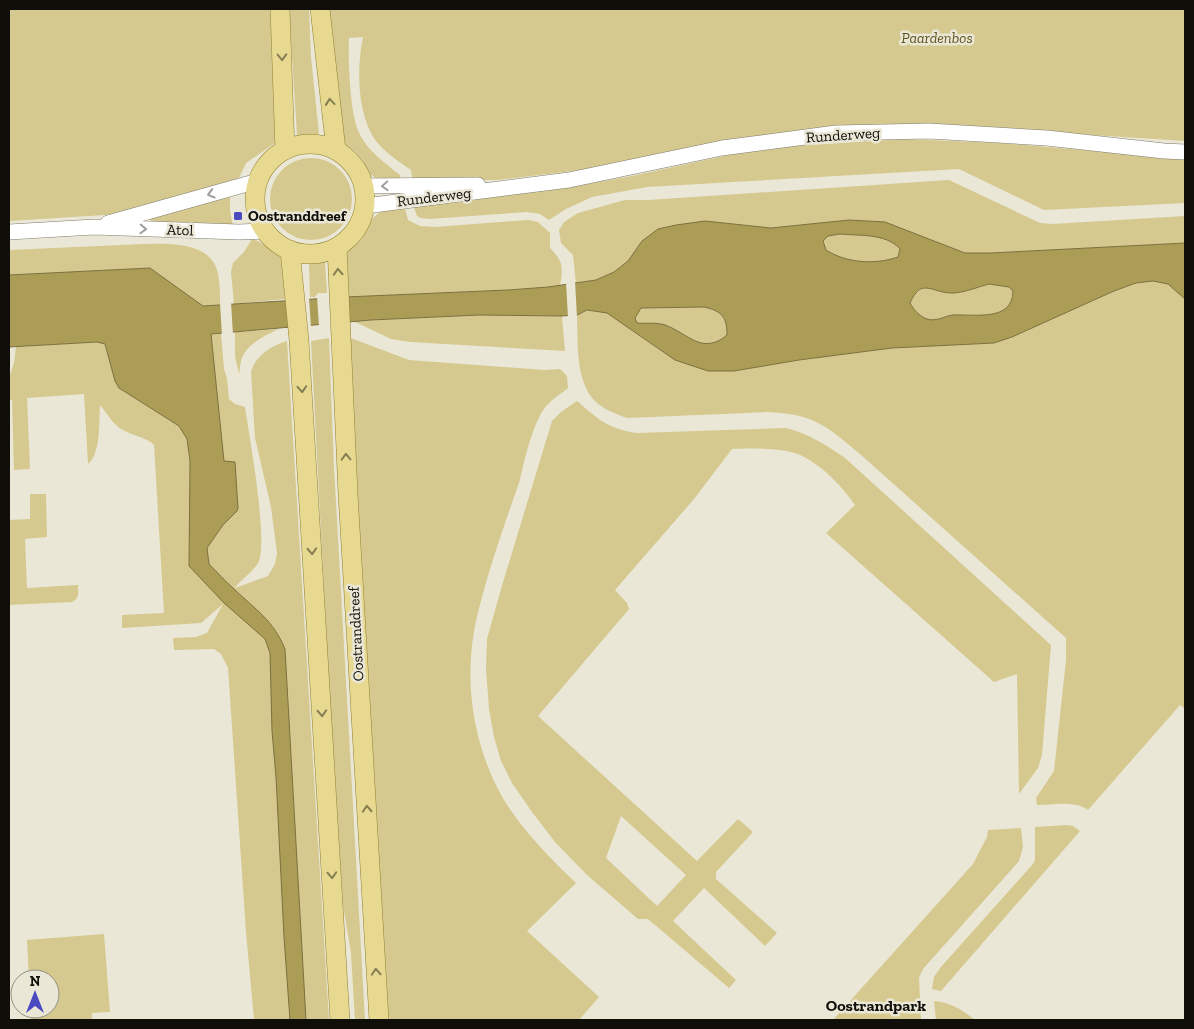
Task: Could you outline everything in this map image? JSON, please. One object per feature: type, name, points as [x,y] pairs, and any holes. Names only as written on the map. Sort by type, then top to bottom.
[{"type":"main road","points":[[280,9],[285,150]]},
{"type":"main road","points":[[320,9],[336,150]]},
{"type":"main road","points":[[310,144],[336,150],[351,162],[364,186],[365,206],[362,219],[356,230],[347,240],[326,252],[314,254],[290,250],[281,245],[266,231],[259,220],[256,207],[258,181],[264,169],[285,150],[310,144]]},
{"type":"main road","name":"Oostranddreef","points":[[337,247],[348,494],[379,1020]]},
{"type":"main road","points":[[290,250],[299,340],[340,1020]]},
{"type":"street","name":"Runderweg","points":[[365,206],[569,180],[722,148],[836,132],[929,131],[1047,138],[1185,152]]},
{"type":"street","name":"Atol","points":[[94,227],[258,181]]},
{"type":"street","name":"Runderweg","points":[[364,186],[468,184],[504,188]]},
{"type":"street","name":"Atol","points":[[9,232],[94,227],[239,232],[266,231]]},
{"type":"green space","points":[[9,9],[270,9],[278,130],[275,143],[246,163],[239,178],[134,211],[105,215],[9,221]]},
{"type":"green space","points":[[289,9],[309,9],[311,57],[319,134],[297,135]]},
{"type":"green space","name":"Paardenbos","points":[[328,9],[1185,9],[1185,141],[952,126],[497,180],[413,181],[411,170],[383,149],[374,139],[366,122],[361,98],[359,73],[363,37],[349,38],[351,98],[358,130],[370,149],[400,175],[401,181],[378,180],[370,174],[355,151],[342,142]]},
{"type":"green space","points":[[905,139],[1001,143],[1185,159],[1185,203],[1044,210],[959,169],[647,187],[592,197],[566,209],[549,220],[540,214],[527,212],[429,219],[417,216],[413,205],[593,183],[733,154],[793,146]]},
{"type":"green space","points":[[311,158],[327,161],[340,170],[349,183],[352,199],[349,215],[340,228],[327,237],[311,240],[295,237],[282,228],[273,215],[270,199],[273,183],[282,170],[295,161]]},
{"type":"green space","points":[[949,180],[1040,223],[1053,224],[1185,216],[1185,243],[965,253],[885,222],[849,220],[771,228],[705,221],[642,241],[628,261],[614,272],[596,280],[576,284],[573,255],[561,243],[559,230],[564,222],[578,213],[625,200]]},
{"type":"green space","points":[[230,193],[230,211],[233,226],[151,223],[150,218]]},
{"type":"green space","points":[[404,205],[408,220],[420,226],[435,227],[528,220],[538,222],[550,233],[550,248],[560,261],[562,270],[560,286],[345,297],[346,253],[361,240],[372,219],[380,212]]},
{"type":"green space","points":[[840,234],[872,236],[887,240],[900,249],[898,257],[870,262],[842,258],[826,250],[823,241],[828,236]]},
{"type":"green space","points":[[252,239],[260,242],[281,257],[285,299],[234,304],[231,272],[233,263],[244,252]]},
{"type":"green space","points":[[121,245],[178,245],[204,253],[213,262],[218,274],[220,306],[203,306],[150,268],[9,275],[9,250]]},
{"type":"green space","points":[[325,262],[327,293],[318,293],[315,297],[310,297],[309,264]]},
{"type":"green space","points":[[1153,281],[1168,284],[1185,299],[1185,709],[1180,705],[1088,810],[1070,804],[1037,805],[1036,798],[1054,771],[1066,660],[1066,638],[860,454],[828,428],[796,415],[767,412],[627,418],[608,410],[593,399],[587,390],[580,370],[577,315],[587,310],[607,312],[629,327],[734,371],[799,360],[892,348],[994,343],[1012,337],[1114,291],[1136,283]]},
{"type":"green space","points":[[989,284],[1009,287],[1013,291],[1007,308],[1000,312],[981,315],[953,315],[931,320],[919,314],[910,303],[914,294],[926,287],[958,292]]},
{"type":"green space","points":[[704,307],[719,313],[724,319],[727,335],[718,341],[702,343],[662,324],[637,323],[635,318],[641,308]]},
{"type":"green space","points":[[479,315],[562,316],[565,351],[410,342],[391,339],[353,321]]},
{"type":"green space","points":[[279,329],[258,340],[248,348],[242,358],[239,374],[235,356],[235,332]]},
{"type":"green space","points":[[221,333],[229,399],[235,404],[245,407],[260,512],[261,552],[258,563],[235,588],[268,576],[275,564],[277,553],[271,507],[255,438],[251,372],[260,356],[276,345],[287,341],[329,1020],[254,1020],[228,668],[221,654],[214,649],[174,650],[173,638],[196,637],[207,633],[223,604],[201,623],[122,628],[122,615],[164,613],[154,445],[148,440],[118,427],[100,405],[97,445],[95,453],[88,464],[84,394],[27,398],[30,469],[14,470],[12,400],[9,400],[9,378],[14,363],[16,347],[97,342],[105,344],[115,381],[119,388],[179,426],[187,439],[190,461],[189,566],[233,589],[209,564],[207,548],[223,525],[237,511],[224,461],[211,334]]},
{"type":"green space","points":[[348,337],[409,360],[545,370],[560,369],[567,376],[568,388],[546,406],[533,433],[520,480],[485,585],[472,644],[471,690],[478,736],[493,780],[504,800],[528,833],[576,883],[527,931],[599,997],[579,1020],[388,1020]]},
{"type":"green space","points":[[329,338],[334,467],[365,1020],[355,1020],[351,953],[343,905],[331,724],[311,341]]},
{"type":"green space","points":[[577,401],[611,426],[637,433],[786,428],[809,436],[844,457],[1051,645],[1042,755],[1038,768],[1019,794],[1017,674],[994,682],[826,533],[855,505],[837,483],[815,463],[792,452],[765,449],[732,449],[694,499],[615,590],[627,603],[629,609],[538,716],[697,861],[738,819],[753,832],[716,872],[716,879],[777,933],[765,946],[704,888],[673,921],[736,980],[729,988],[648,919],[638,919],[587,875],[555,842],[512,783],[501,761],[494,737],[489,709],[486,668],[487,639],[552,421]],"holes":[[[621,816],[686,875],[657,906],[606,858]]]},
{"type":"green space","points":[[30,494],[46,494],[47,537],[25,539],[27,588],[78,585],[77,597],[72,602],[9,605],[9,520],[30,519]]},
{"type":"green space","points":[[1073,826],[1080,831],[941,991],[932,989],[934,977],[940,968],[1033,864],[1035,860],[1035,827]]},
{"type":"green space","points":[[1021,828],[1023,847],[1019,861],[923,969],[919,978],[921,1020],[833,1020],[973,864],[987,837],[988,830]]},
{"type":"green space","points":[[104,934],[110,1012],[92,1013],[92,1020],[31,1020],[60,1019],[60,969],[28,969],[27,940]]},
{"type":"green space","points":[[934,1001],[956,1007],[975,1020],[936,1020]]},
{"type":"shaded area","points":[[849,220],[885,222],[965,253],[1185,243],[1185,299],[1168,284],[1153,281],[1136,283],[994,343],[892,348],[799,360],[734,371],[708,371],[675,360],[607,313],[587,310],[577,315],[562,316],[479,315],[371,320],[211,334],[224,461],[235,462],[238,508],[207,548],[209,564],[269,623],[285,649],[306,1020],[290,1020],[272,731],[270,653],[265,639],[224,603],[189,566],[190,461],[187,439],[179,426],[119,388],[115,381],[105,344],[97,342],[9,347],[9,275],[150,268],[203,306],[345,297],[508,290],[548,287],[596,280],[614,272],[628,261],[642,241],[658,229],[705,221],[771,228]],"holes":[[[840,234],[872,236],[887,240],[900,249],[898,257],[870,262],[842,258],[826,250],[823,241],[828,236]],[[989,284],[1009,287],[1013,291],[1007,308],[991,314],[953,315],[931,320],[919,314],[910,303],[914,295],[923,288],[946,293],[967,291]],[[704,307],[722,316],[726,324],[727,335],[718,341],[702,343],[665,325],[637,323],[635,318],[641,308]]]},
{"type":"pier","points":[[575,281],[577,317],[568,318],[566,282]]},
{"type":"pier","points":[[346,296],[348,324],[319,326],[317,297]]},
{"type":"pier","points":[[309,298],[311,327],[290,329],[288,299]]},
{"type":"pier","points":[[231,302],[233,335],[222,336],[220,303]]},
{"type":"place","name":"Oostranddreef","points":[[238,216]]},
{"type":"district","name":"Oostrandpark","points":[[876,1005]]}]
